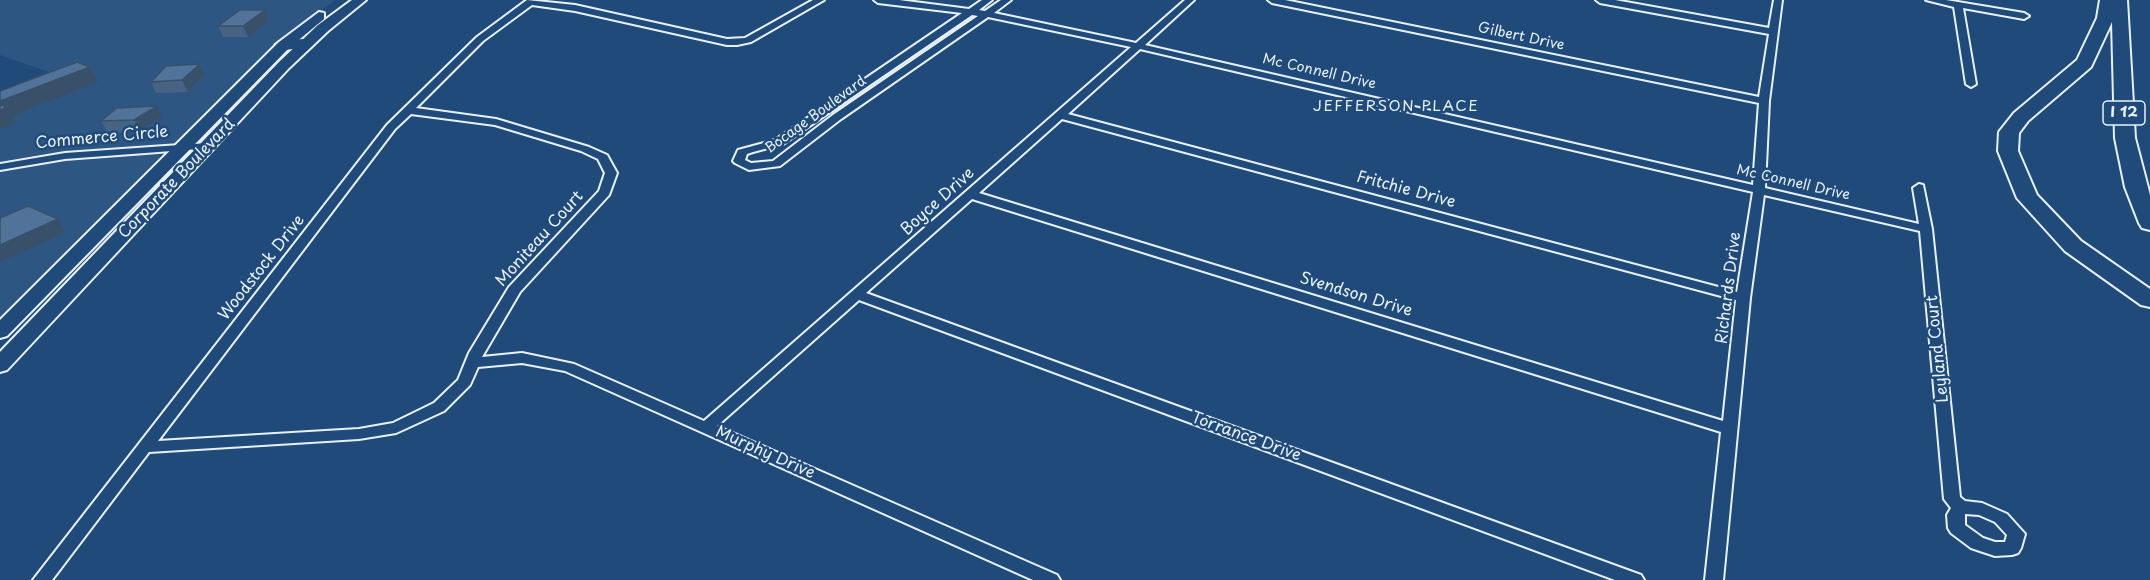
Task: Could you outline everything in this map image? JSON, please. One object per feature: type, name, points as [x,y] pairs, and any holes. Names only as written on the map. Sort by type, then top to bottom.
[{"type":"highway","points":[[2108,0],[2105,18],[2085,63],[2020,117],[2009,132],[2008,151],[2028,198],[2073,246],[2150,300]]},
{"type":"highway","name":"I 12","points":[[2119,0],[2125,138],[2136,187],[2150,223]]},
{"type":"main road","points":[[284,45],[305,44]]},
{"type":"street","name":"Corporate Boulevard","points":[[0,332],[284,45],[341,0]]},
{"type":"street","name":"Corporate Boulevard","points":[[0,365],[305,44],[360,0]]},
{"type":"street","points":[[532,1],[737,42],[748,40],[820,0]]},
{"type":"street","name":"Mc Connell Drive","points":[[878,0],[986,14],[1138,46],[1926,230]]},
{"type":"street","name":"Bocage Boulevard","points":[[988,0],[779,142],[757,146],[742,152],[739,161],[749,167],[776,164],[837,117],[1007,0]]},
{"type":"street","name":"Boyce Drive","points":[[707,427],[1190,0]]},
{"type":"street","name":"Gilbert Drive","points":[[1272,0],[1764,101]]},
{"type":"street","points":[[1600,0],[1774,32]]},
{"type":"street","name":"Richards Drive","points":[[1714,580],[1743,297],[1758,190],[1764,101],[1778,0]]},
{"type":"street","points":[[1930,0],[2024,16]]},
{"type":"street","name":"Woodstock Drive","points":[[42,580],[391,127],[480,39],[532,1]]},
{"type":"street","points":[[1958,5],[1971,84]]},
{"type":"street","name":"Moniteau Court","points":[[145,447],[359,434],[396,428],[439,406],[465,382],[489,329],[514,290],[605,192],[611,173],[603,158],[585,149],[496,122],[408,110]]},
{"type":"street","name":"Fritchie Drive","points":[[1060,115],[1743,297]]},
{"type":"street","name":"Commerce Circle","points":[[0,167],[65,156],[208,146]]},
{"type":"street","name":"Leyland Court","points":[[1919,188],[1926,230],[1952,499],[1961,507]]},
{"type":"street","name":"Svendson Drive","points":[[971,195],[1730,429]]},
{"type":"street","name":"Torrance Drive","points":[[858,295],[1635,580]]},
{"type":"street","name":"Murphy Drive","points":[[472,363],[522,358],[568,367],[1051,580]]},
{"type":"shaded area","points":[[0,0],[335,0],[283,39],[179,141],[158,147],[70,153],[0,164],[0,95],[54,74],[0,55]]},
{"type":"shaded area","points":[[160,155],[161,161],[0,322],[0,170],[67,159]]},
{"type":"building","points":[[240,10],[265,10],[243,26],[218,26]]},
{"type":"building","points":[[77,62],[90,67],[0,101],[0,91]]},
{"type":"building","points":[[200,64],[182,80],[151,82],[166,66]]},
{"type":"building","points":[[157,106],[134,120],[101,121],[117,108]]},
{"type":"building","points":[[28,206],[58,219],[0,245],[0,218]]},
{"type":"district","name":"JEFFERSON PLACE","points":[[1396,107]]}]
